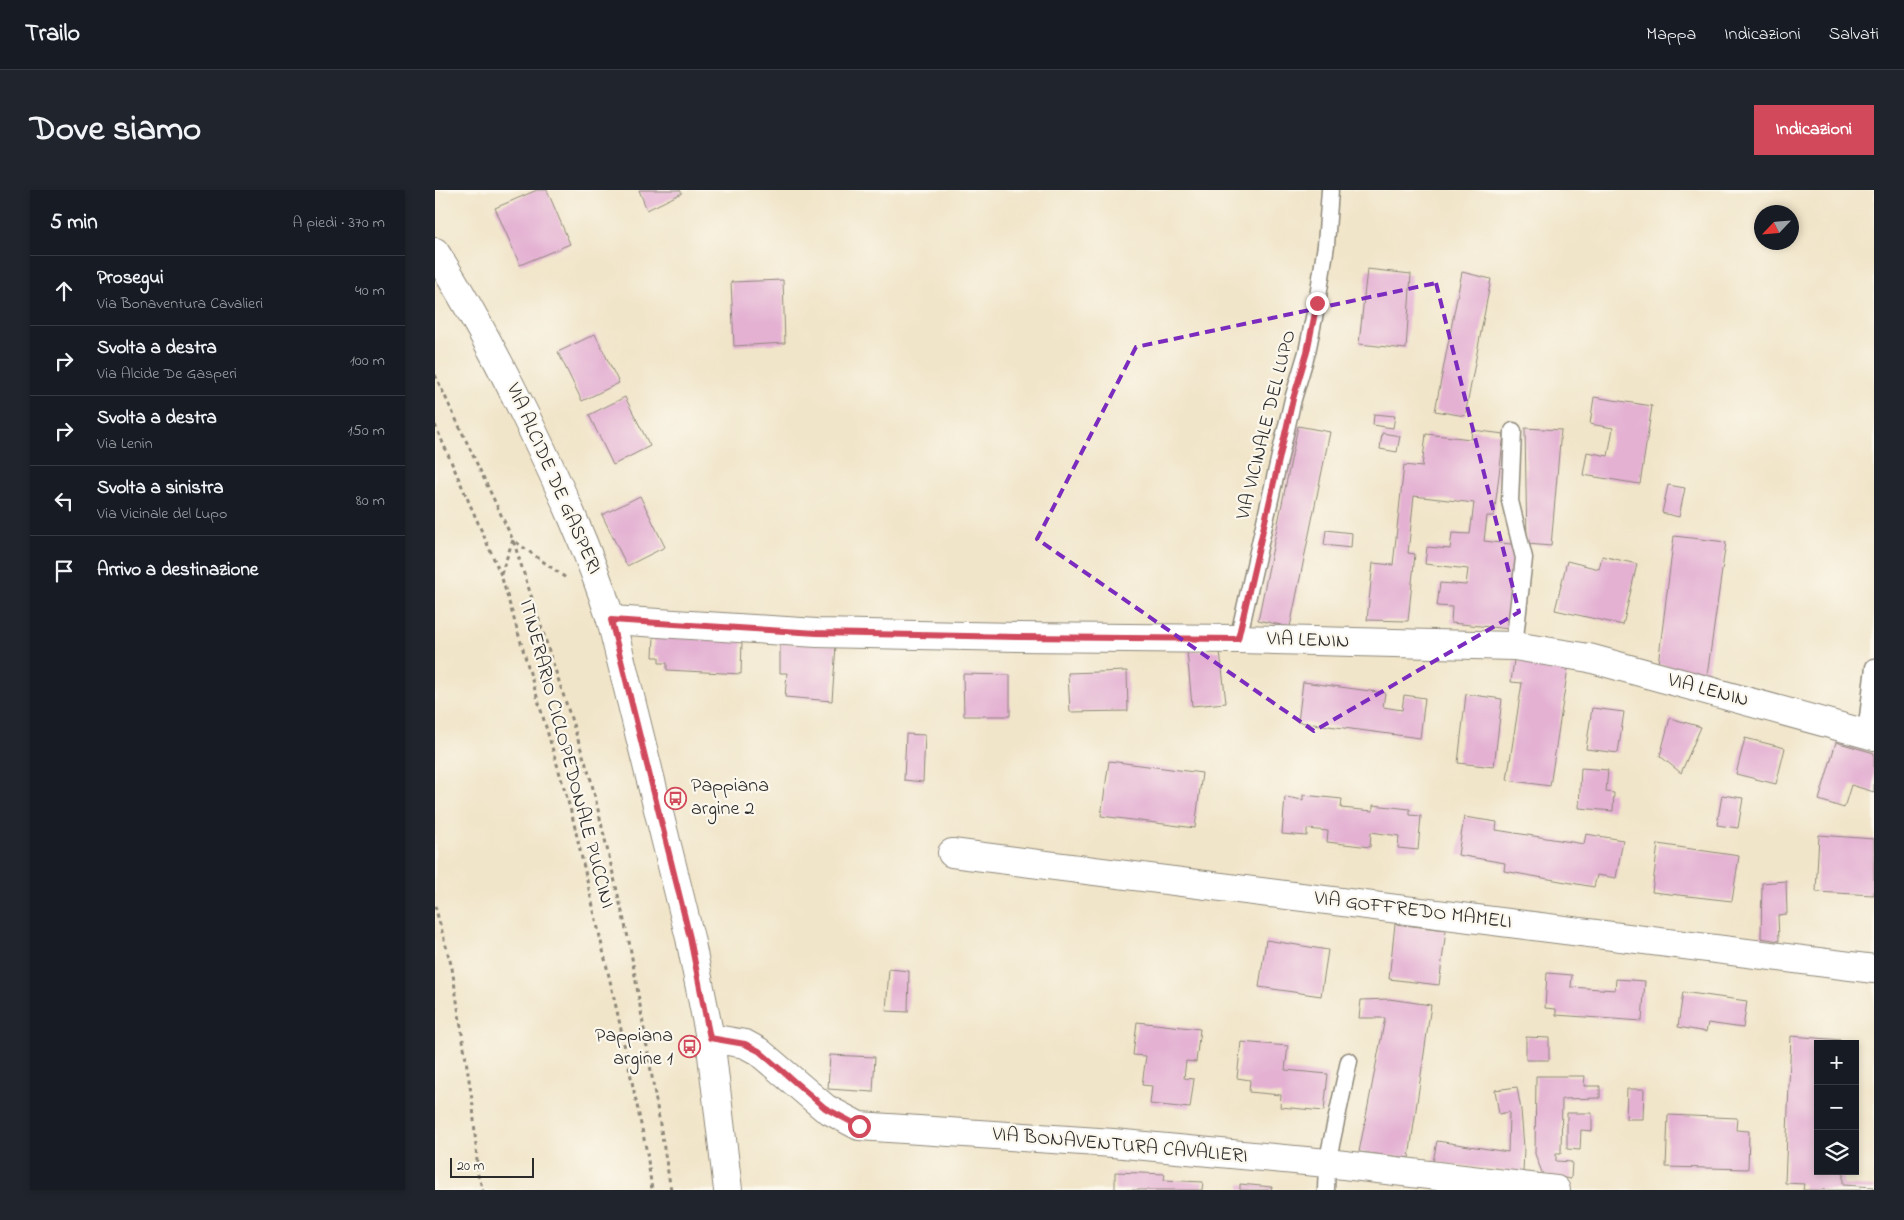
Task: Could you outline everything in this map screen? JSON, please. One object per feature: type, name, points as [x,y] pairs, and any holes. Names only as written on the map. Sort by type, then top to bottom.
[{"type":"street","name":"VIA ALCIDE DE GASPERI","points":[[435,252],[462,293],[489,340],[561,488],[595,569],[611,620],[690,938],[710,1038],[728,1190]]},
{"type":"street","name":"VIA LENIN","points":[[611,620],[817,633],[1238,639],[1514,646],[1589,658],[1870,735]]},
{"type":"street","name":"VIA GOFFREDO MAMELI","points":[[951,853],[1874,969]]},
{"type":"street","name":"VIA BONAVENTURA CAVALIERI","points":[[710,1038],[745,1044],[759,1051],[825,1108],[859,1126],[1113,1143],[1327,1163],[1556,1190]]},
{"type":"lane","name":"VIA VICINALE DEL LUPO","points":[[1238,639],[1293,399],[1307,352],[1326,245],[1330,190]]},
{"type":"lane","points":[[1513,431],[1510,501],[1524,558],[1514,646]]},
{"type":"lane","points":[[1870,735],[1874,667]]},
{"type":"lane","points":[[1326,1190],[1327,1163],[1349,1061]]},
{"type":"path","points":[[435,376],[513,540],[591,780],[630,946],[671,1190]]},
{"type":"path","name":"ITINERARIO CICLOPEDONALE PUCCINI","points":[[435,425],[501,575],[572,815],[619,1020],[647,1153],[652,1190]]},
{"type":"path","points":[[501,575],[513,540]]},
{"type":"path","points":[[513,540],[568,579]]},
{"type":"path","points":[[435,906],[452,968],[473,1106],[478,1175],[483,1190]]},
{"type":"highlighted area","points":[[1436,283],[1519,612],[1314,731],[1037,539],[1136,347]]},
{"type":"building","points":[[537,190],[547,190],[570,244],[520,265],[495,208]]},
{"type":"building","points":[[639,190],[680,190],[682,193],[647,210]]},
{"type":"building","points":[[1367,269],[1411,274],[1406,349],[1359,344]]},
{"type":"building","points":[[1462,272],[1491,279],[1465,416],[1435,411]]},
{"type":"building","points":[[783,280],[785,343],[734,346],[731,282]]},
{"type":"building","points":[[595,334],[619,383],[582,401],[558,352]]},
{"type":"building","points":[[625,397],[650,446],[613,465],[589,415]]},
{"type":"building","points":[[1594,397],[1652,406],[1640,484],[1583,475],[1587,452],[1608,456],[1613,428],[1590,424]]},
{"type":"building","points":[[1374,414],[1395,416],[1393,428],[1373,425]]},
{"type":"building","points":[[1298,426],[1330,432],[1290,627],[1258,620]]},
{"type":"building","points":[[1525,428],[1561,430],[1551,546],[1527,544]]},
{"type":"building","points":[[1472,430],[1504,434],[1494,516],[1487,516],[1484,541],[1519,545],[1510,629],[1451,623],[1452,607],[1437,606],[1440,583],[1466,585],[1468,569],[1425,564],[1427,547],[1450,549],[1452,533],[1470,534],[1474,503],[1414,496],[1408,553],[1415,554],[1408,621],[1367,620],[1373,563],[1393,565],[1404,465],[1422,467],[1426,434],[1471,439]]},
{"type":"building","points":[[1382,433],[1400,436],[1397,452],[1380,449]]},
{"type":"building","points":[[1668,485],[1685,488],[1679,517],[1662,513]]},
{"type":"building","points":[[640,496],[665,547],[627,566],[602,515]]},
{"type":"building","points":[[1326,530],[1352,533],[1351,548],[1324,545]]},
{"type":"building","points":[[1674,536],[1726,542],[1707,676],[1658,664]]},
{"type":"building","points":[[1602,556],[1637,564],[1623,625],[1555,610],[1567,561],[1599,569]]},
{"type":"building","points":[[654,636],[742,641],[741,674],[667,670],[667,663],[659,663],[659,657],[653,657]]},
{"type":"building","points":[[780,643],[836,645],[832,701],[785,697],[787,673],[780,673]]},
{"type":"building","points":[[1187,651],[1220,651],[1226,703],[1192,706]]},
{"type":"building","points":[[1514,660],[1568,668],[1550,786],[1507,780],[1522,683],[1511,682]]},
{"type":"building","points":[[1127,671],[1128,711],[1070,712],[1068,673]]},
{"type":"building","points":[[963,674],[1010,675],[1010,716],[964,716]]},
{"type":"building","points":[[1303,682],[1385,693],[1383,707],[1402,710],[1404,695],[1425,698],[1420,738],[1298,722]]},
{"type":"building","points":[[1466,694],[1502,699],[1494,767],[1458,763]]},
{"type":"building","points":[[1592,708],[1624,712],[1618,753],[1586,749]]},
{"type":"building","points":[[1670,718],[1701,727],[1681,773],[1660,756]]},
{"type":"building","points":[[906,734],[925,735],[923,782],[904,780]]},
{"type":"building","points":[[1745,738],[1785,748],[1776,784],[1736,774]]},
{"type":"building","points":[[1836,742],[1874,753],[1874,792],[1851,785],[1844,808],[1819,800]]},
{"type":"building","points":[[1109,761],[1202,773],[1195,828],[1101,816]]},
{"type":"building","points":[[1581,768],[1608,770],[1606,792],[1614,793],[1613,811],[1579,808]]},
{"type":"building","points":[[1303,795],[1342,799],[1341,808],[1373,811],[1373,805],[1410,809],[1410,815],[1421,816],[1418,850],[1398,848],[1399,836],[1371,832],[1370,847],[1327,842],[1328,831],[1307,829],[1307,836],[1282,834],[1285,797],[1303,800]]},
{"type":"building","points":[[1722,795],[1743,798],[1738,828],[1717,825]]},
{"type":"building","points":[[1464,817],[1497,822],[1496,830],[1584,844],[1586,834],[1623,840],[1616,878],[1597,875],[1594,887],[1504,871],[1505,863],[1458,855]]},
{"type":"building","points":[[1819,835],[1874,839],[1874,895],[1816,892]]},
{"type":"building","points":[[1658,844],[1739,856],[1732,901],[1652,892]]},
{"type":"building","points":[[1786,881],[1787,914],[1778,915],[1779,941],[1761,938],[1762,883]]},
{"type":"building","points":[[1395,924],[1446,930],[1439,985],[1389,979]]},
{"type":"building","points":[[1266,940],[1328,950],[1321,996],[1259,987]]},
{"type":"building","points":[[889,969],[909,971],[908,1012],[886,1011]]},
{"type":"building","points":[[1547,973],[1572,975],[1571,987],[1615,990],[1616,979],[1645,981],[1642,1021],[1556,1015],[1556,1009],[1545,1008]]},
{"type":"building","points":[[1683,992],[1747,1001],[1743,1028],[1708,1023],[1706,1032],[1678,1027]]},
{"type":"building","points":[[1389,999],[1431,1005],[1409,1158],[1359,1152],[1385,1018],[1359,1018],[1361,1000]]},
{"type":"building","points":[[1137,1022],[1200,1029],[1196,1062],[1186,1061],[1184,1078],[1194,1079],[1190,1108],[1150,1104],[1152,1086],[1142,1085],[1146,1056],[1133,1055]]},
{"type":"building","points":[[1791,1036],[1841,1040],[1814,1040],[1814,1175],[1843,1175],[1843,1185],[1874,1187],[1874,1190],[1803,1190],[1804,1184],[1785,1183]]},
{"type":"building","points":[[1526,1037],[1549,1038],[1549,1060],[1526,1060]]},
{"type":"building","points":[[1241,1042],[1288,1046],[1285,1070],[1328,1074],[1324,1111],[1280,1107],[1281,1095],[1249,1092],[1250,1080],[1237,1078]]},
{"type":"building","points":[[830,1055],[875,1057],[873,1092],[828,1089]]},
{"type":"building","points":[[1536,1076],[1585,1076],[1584,1086],[1600,1086],[1600,1098],[1562,1099],[1561,1154],[1556,1154],[1556,1161],[1572,1162],[1571,1179],[1543,1175],[1535,1154]]},
{"type":"building","points":[[1517,1087],[1524,1147],[1523,1173],[1433,1162],[1437,1141],[1508,1152],[1509,1112],[1499,1114],[1495,1090]]},
{"type":"building","points":[[1627,1089],[1644,1089],[1643,1119],[1626,1119]]},
{"type":"building","points":[[1567,1113],[1592,1113],[1592,1131],[1581,1130],[1580,1150],[1567,1149]]},
{"type":"building","points":[[1668,1115],[1737,1118],[1736,1130],[1749,1131],[1748,1169],[1666,1167]]},
{"type":"building","points":[[1115,1172],[1165,1174],[1164,1180],[1203,1182],[1202,1190],[1115,1190]]},
{"type":"building","points":[[1240,1184],[1272,1187],[1271,1190],[1240,1190]]},
{"type":"place","name":"Pappiana argine 2","points":[[675,798]]},
{"type":"place","name":"Pappiana argine 1","points":[[689,1047]]},
{"type":"route","points":[[859,1126],[825,1108],[759,1051],[745,1044],[710,1038],[690,938],[611,620],[817,633],[1238,639],[1317,303]]}]
